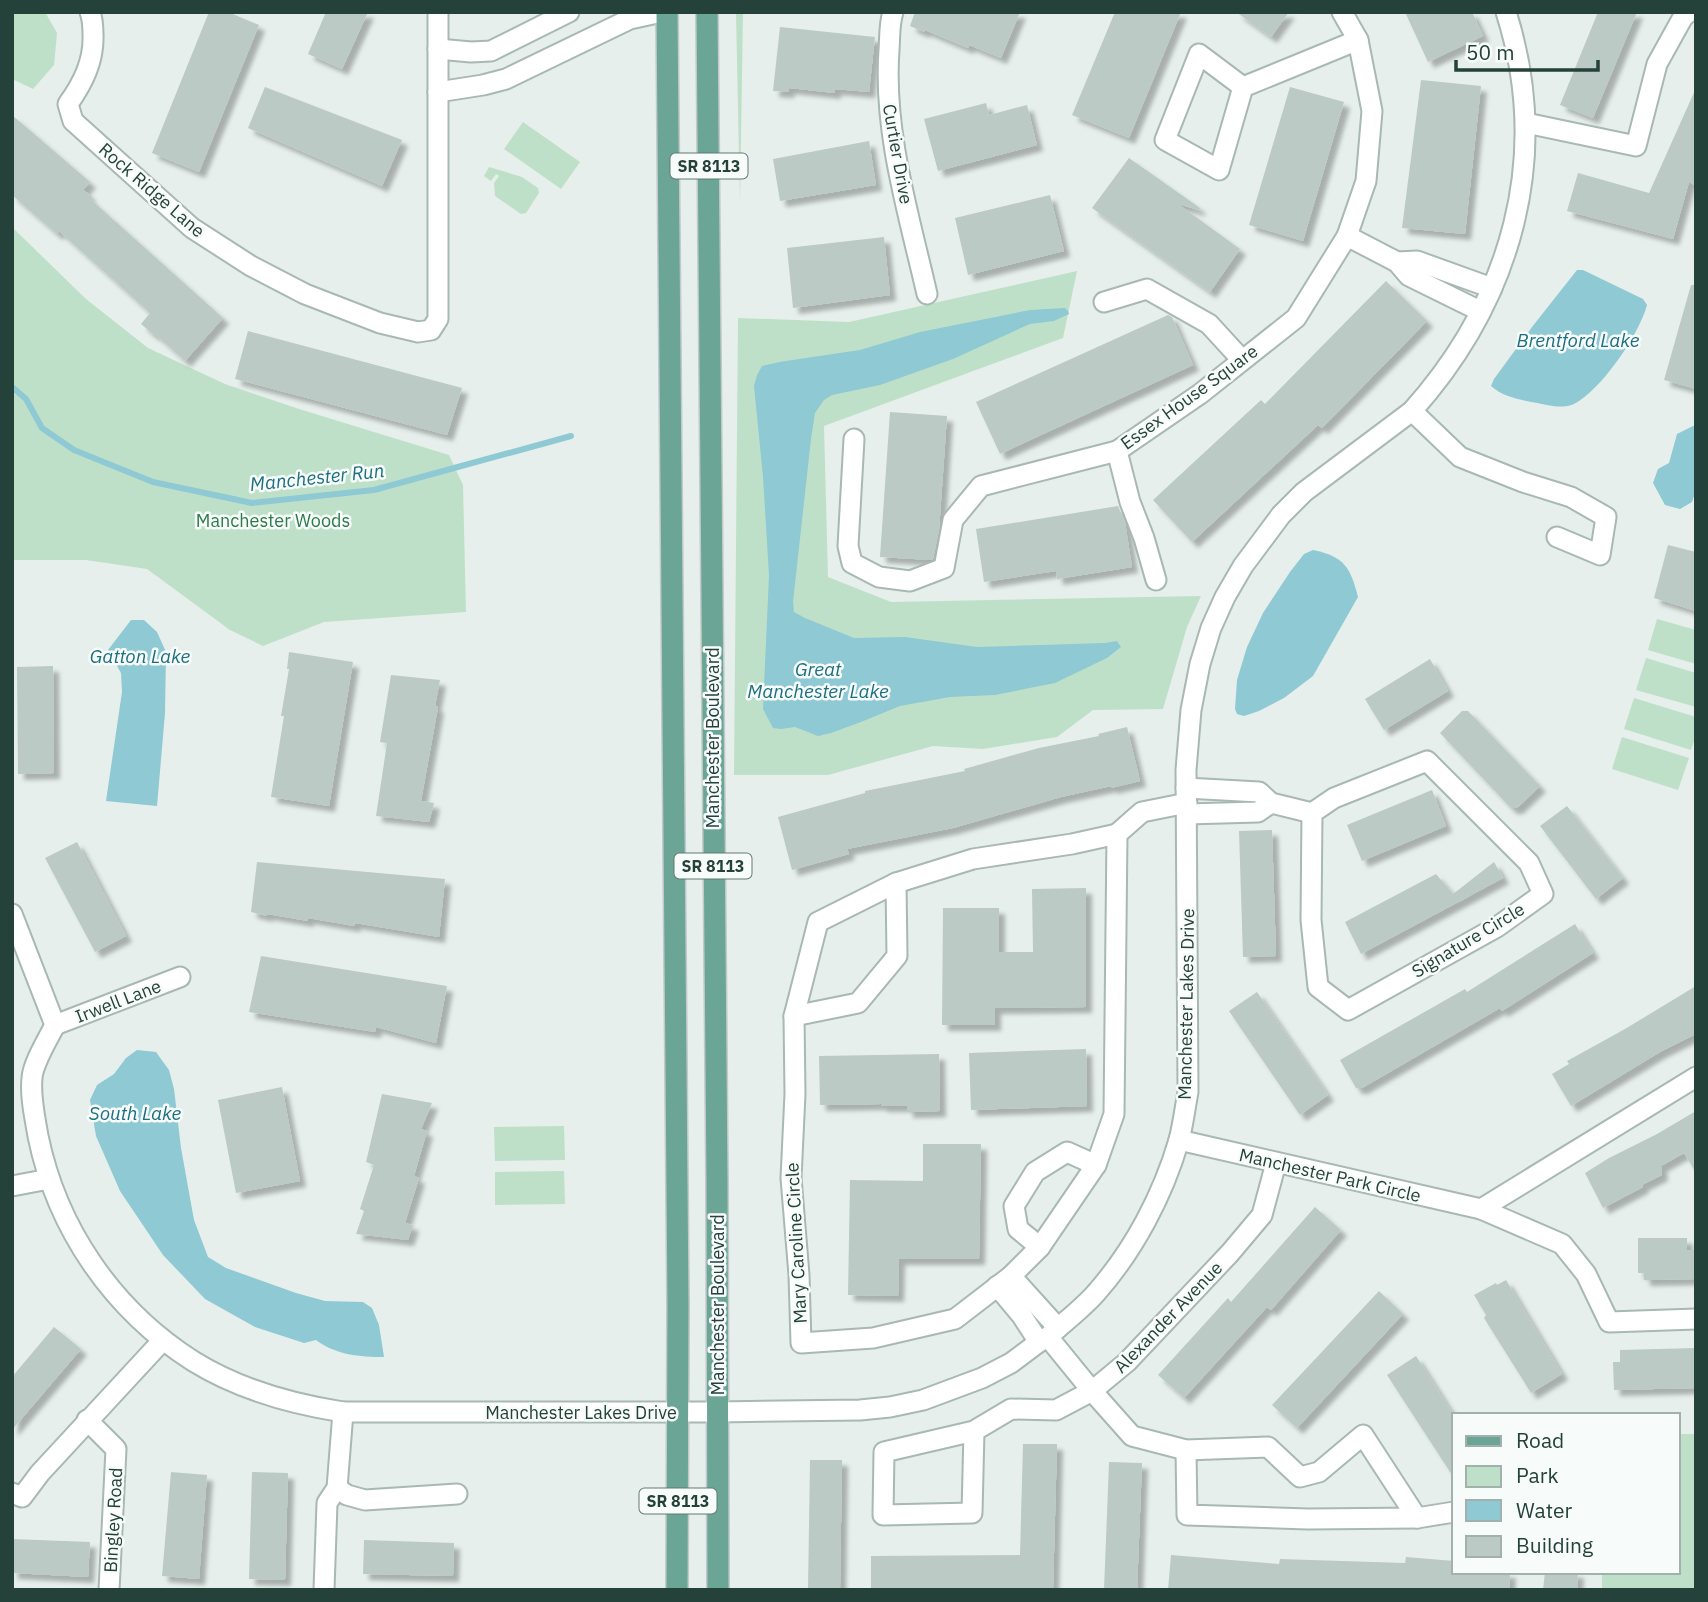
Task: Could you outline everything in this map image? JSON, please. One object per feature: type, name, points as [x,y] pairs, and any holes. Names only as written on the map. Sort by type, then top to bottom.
[{"type":"main road","name":"SR 8113","points":[[667,12],[678,1412],[677,1590]]},
{"type":"main road","name":"Manchester Boulevard","points":[[706,12],[717,1180],[718,1590]]},
{"type":"street","name":"Rock Ridge Lane","points":[[90,12],[94,50],[83,82],[68,104],[73,121],[192,228],[251,266],[305,294],[380,323],[418,332],[431,330],[438,318],[438,12]]},
{"type":"street","points":[[438,49],[491,51],[569,12]]},
{"type":"street","points":[[438,92],[506,79],[631,19],[662,12]]},
{"type":"street","name":"Curtier Drive","points":[[893,12],[887,75],[889,116],[927,294]]},
{"type":"street","name":"Essex House Square","points":[[854,439],[848,546],[852,563],[879,577],[910,581],[944,568],[953,520],[981,486],[1117,451],[1200,394],[1296,318],[1347,236],[1366,181],[1372,111],[1358,40],[1342,12]]},
{"type":"street","name":"Manchester Lakes Drive","points":[[55,1025],[32,1077],[34,1112],[49,1179],[76,1240],[120,1300],[163,1340],[195,1362],[265,1394],[342,1412],[860,1410],[890,1407],[923,1399],[982,1378],[1011,1363],[1048,1336],[1095,1294],[1121,1262],[1143,1226],[1179,1140],[1188,1092],[1186,770],[1191,710],[1200,664],[1211,628],[1243,566],[1281,515],[1304,492],[1412,411],[1460,349],[1500,270],[1512,236],[1520,197],[1526,123],[1522,75],[1506,12]]},
{"type":"street","points":[[1526,123],[1636,146],[1657,64],[1683,17],[1689,12]]},
{"type":"street","points":[[1243,86],[1358,40]]},
{"type":"street","points":[[1199,54],[1243,86],[1219,170],[1165,140],[1199,54]]},
{"type":"street","points":[[1347,236],[1397,262],[1409,276],[1480,311]]},
{"type":"street","points":[[1397,262],[1417,261],[1492,288]]},
{"type":"street","points":[[1104,302],[1147,289],[1209,324],[1242,360]]},
{"type":"street","points":[[1412,411],[1460,457],[1522,482],[1572,497],[1606,517],[1600,555],[1557,537]]},
{"type":"street","points":[[1117,451],[1130,502],[1156,580]]},
{"type":"street","name":"Signature Circle","points":[[1427,761],[1529,863],[1543,894],[1497,927],[1348,1010],[1318,987],[1311,920],[1312,813],[1334,798],[1427,761]]},
{"type":"street","points":[[1187,802],[1259,792],[1271,803],[1312,813]]},
{"type":"street","name":"Mary Caroline Circle","points":[[1117,834],[1114,1114],[1096,1165],[1040,1247],[1004,1281],[955,1319],[873,1338],[801,1343],[792,1178],[794,1016],[818,922],[897,883],[973,859],[1072,844],[1117,834],[1142,812],[1187,802]]},
{"type":"street","points":[[794,1016],[858,1003],[897,956],[897,883]]},
{"type":"street","points":[[12,914],[55,1025]]},
{"type":"street","name":"Irwell Lane","points":[[55,1025],[180,977]]},
{"type":"street","points":[[1481,1209],[1696,1077]]},
{"type":"street","name":"Manchester Park Circle","points":[[1179,1140],[1481,1209],[1562,1244],[1586,1274],[1609,1322],[1696,1319]]},
{"type":"street","points":[[1040,1247],[1018,1229],[1014,1206],[1035,1172],[1068,1153],[1096,1165]]},
{"type":"street","name":"Alexander Avenue","points":[[974,1431],[972,1513],[883,1515],[884,1451],[974,1431],[1011,1409],[1056,1410],[1092,1391],[1127,1362],[1230,1253],[1262,1215],[1276,1163]]},
{"type":"street","points":[[12,1186],[49,1179]]},
{"type":"street","points":[[1004,1281],[1092,1391],[1132,1436],[1186,1450],[1268,1447],[1300,1477],[1319,1472],[1363,1435],[1417,1518]]},
{"type":"street","points":[[12,1493],[22,1497],[87,1420],[163,1340]]},
{"type":"street","points":[[324,1590],[327,1503],[337,1488],[342,1412]]},
{"type":"street","name":"Bingley Road","points":[[87,1420],[116,1449],[109,1590]]},
{"type":"street","points":[[1186,1450],[1187,1515],[1308,1519],[1417,1518],[1452,1512]]},
{"type":"street","points":[[337,1488],[347,1495],[365,1500],[457,1494]]},
{"type":"green space","points":[[12,12],[45,12],[57,33],[54,65],[33,89],[12,79]]},
{"type":"green space","points":[[736,12],[743,12],[740,202]]},
{"type":"green space","points":[[523,122],[580,162],[561,189],[504,149]]},
{"type":"green space","points":[[489,167],[522,177],[538,188],[539,193],[526,213],[521,214],[495,196],[494,183],[499,176],[496,174],[491,181],[484,176]]},
{"type":"green space","name":"Manchester Woods","points":[[12,227],[86,299],[148,348],[225,384],[449,455],[463,485],[466,612],[324,622],[263,646],[230,630],[147,569],[86,560],[12,560]]},
{"type":"green space","points":[[1077,271],[1063,338],[824,426],[828,577],[891,602],[1201,596],[1187,627],[1163,709],[1093,710],[1057,737],[983,749],[933,746],[828,775],[734,775],[738,318],[849,322]]},
{"type":"green space","points":[[1657,619],[1696,630],[1696,664],[1648,650]]},
{"type":"green space","points":[[1646,658],[1696,673],[1696,707],[1636,690]]},
{"type":"green space","points":[[1634,698],[1696,717],[1696,735],[1691,750],[1624,729]]},
{"type":"green space","points":[[1622,737],[1689,758],[1678,790],[1612,769]]},
{"type":"green space","points":[[564,1126],[565,1160],[495,1161],[494,1127]]},
{"type":"green space","points":[[564,1171],[565,1204],[495,1205],[495,1172]]},
{"type":"green space","points":[[1680,1434],[1696,1434],[1696,1590],[1602,1590],[1602,1574],[1680,1574]]},
{"type":"water","name":"Brentford Lake","points":[[1577,270],[1583,270],[1643,299],[1647,305],[1628,346],[1596,387],[1569,406],[1526,401],[1495,389],[1491,386],[1494,379]]},
{"type":"water","name":"Great Manchester Lake","points":[[1065,308],[1069,314],[1054,321],[1030,324],[953,359],[880,385],[832,395],[824,400],[815,413],[811,439],[794,612],[854,638],[905,637],[977,647],[1117,641],[1121,647],[1107,658],[1055,683],[995,695],[950,697],[900,706],[818,736],[795,727],[773,728],[763,709],[769,575],[754,386],[762,366],[860,350],[920,332],[1030,310]]},
{"type":"water","points":[[1696,426],[1696,490],[1692,502],[1680,509],[1665,505],[1653,483],[1658,469],[1669,463],[1677,434]]},
{"type":"water","points":[[1313,550],[1332,556],[1344,565],[1349,571],[1358,597],[1313,676],[1284,698],[1259,711],[1244,716],[1237,714],[1237,680],[1247,647],[1263,613],[1290,572],[1304,554]]},
{"type":"water","name":"Gatton Lake","points":[[131,620],[144,620],[157,632],[166,652],[165,713],[157,806],[106,801],[122,692],[121,673],[108,650]]},
{"type":"water","name":"South Lake","points":[[137,1050],[156,1052],[169,1070],[194,1220],[208,1257],[226,1268],[296,1293],[325,1301],[363,1302],[372,1308],[379,1325],[384,1357],[348,1354],[316,1340],[304,1343],[255,1327],[205,1299],[163,1255],[120,1191],[96,1136],[90,1100],[97,1085],[114,1074],[126,1058]]},
{"type":"building","points":[[209,12],[228,12],[259,25],[199,172],[152,153]]},
{"type":"building","points":[[326,12],[368,12],[342,69],[308,54]]},
{"type":"building","points":[[915,12],[1020,12],[1001,58],[910,26]]},
{"type":"building","points":[[1115,12],[1181,12],[1129,138],[1072,115]]},
{"type":"building","points":[[1236,12],[1289,12],[1271,37]]},
{"type":"building","points":[[1405,12],[1472,12],[1483,36],[1428,62]]},
{"type":"building","points":[[1598,12],[1637,12],[1593,118],[1560,105]]},
{"type":"building","points":[[780,27],[875,37],[869,92],[835,89],[835,93],[789,88],[788,92],[773,91]]},
{"type":"building","points":[[1421,80],[1481,86],[1465,234],[1402,228]]},
{"type":"building","points":[[265,87],[402,140],[382,186],[248,128]]},
{"type":"building","points":[[1290,87],[1344,102],[1303,241],[1249,225]]},
{"type":"building","points":[[1696,88],[1696,186],[1689,182],[1673,239],[1567,211],[1578,173],[1649,193]]},
{"type":"building","points":[[986,103],[989,115],[1027,105],[1037,145],[938,171],[924,119]]},
{"type":"building","points":[[12,115],[90,182],[83,190],[90,195],[88,197],[223,318],[185,361],[141,324],[150,313],[59,231],[57,234],[12,195]]},
{"type":"building","points":[[869,141],[876,185],[780,201],[773,159]]},
{"type":"building","points":[[1129,158],[1200,208],[1199,210],[1178,204],[1240,249],[1210,292],[1092,208]]},
{"type":"building","points":[[1050,195],[1064,251],[968,275],[955,218]]},
{"type":"building","points":[[884,237],[890,295],[793,308],[787,248]]},
{"type":"building","points":[[1386,281],[1427,321],[1322,428],[1318,425],[1192,542],[1153,500],[1261,400],[1265,404]]},
{"type":"building","points":[[1691,285],[1696,285],[1696,389],[1664,380]]},
{"type":"building","points":[[1168,315],[1172,317],[1193,365],[1000,454],[976,402]]},
{"type":"building","points":[[248,331],[462,388],[447,435],[235,379]]},
{"type":"building","points":[[890,412],[947,416],[939,530],[933,559],[930,560],[880,557]]},
{"type":"building","points":[[1118,506],[1125,522],[1132,567],[1057,579],[1056,571],[984,582],[976,529]]},
{"type":"building","points":[[1668,545],[1696,552],[1696,611],[1654,598]]},
{"type":"building","points":[[289,652],[353,662],[329,806],[271,797],[284,716],[281,716],[289,669]]},
{"type":"building","points":[[1430,659],[1448,691],[1384,730],[1365,699]]},
{"type":"building","points":[[53,666],[54,773],[18,774],[17,667]]},
{"type":"building","points":[[391,675],[440,680],[435,706],[438,707],[421,801],[434,803],[429,822],[376,816],[387,743],[380,742]]},
{"type":"building","points":[[1462,711],[1468,711],[1540,786],[1517,808],[1511,808],[1440,733]]},
{"type":"building","points":[[1127,727],[1140,781],[1061,797],[953,828],[847,849],[849,854],[792,870],[778,817],[865,791],[965,771],[964,769],[1039,748],[1099,736],[1098,734]]},
{"type":"building","points":[[1432,790],[1446,826],[1362,861],[1347,825]]},
{"type":"building","points":[[1567,806],[1623,878],[1596,899],[1540,826]]},
{"type":"building","points":[[1272,830],[1276,956],[1243,957],[1239,831]]},
{"type":"building","points":[[77,842],[126,936],[95,952],[45,858]]},
{"type":"building","points":[[257,862],[445,879],[439,937],[355,923],[354,926],[251,912]]},
{"type":"building","points":[[1494,862],[1503,878],[1361,954],[1345,922],[1436,874],[1453,894]]},
{"type":"building","points":[[1086,888],[1086,1007],[995,1008],[995,1025],[942,1025],[943,908],[999,908],[999,952],[1033,952],[1032,889]]},
{"type":"building","points":[[1575,924],[1593,953],[1502,1011],[1500,1008],[1362,1088],[1356,1088],[1340,1060],[1465,989],[1467,992]]},
{"type":"building","points":[[261,956],[447,986],[436,1043],[376,1027],[375,1032],[249,1012]]},
{"type":"building","points":[[1696,986],[1696,1034],[1660,1052],[1571,1106],[1552,1074],[1569,1064],[1567,1061]]},
{"type":"building","points":[[1257,992],[1328,1095],[1300,1115],[1229,1011]]},
{"type":"building","points":[[1086,1049],[1087,1106],[971,1110],[969,1053]]},
{"type":"building","points":[[939,1054],[940,1111],[907,1112],[907,1106],[881,1104],[820,1105],[819,1056]]},
{"type":"building","points":[[282,1087],[300,1181],[236,1193],[218,1100]]},
{"type":"building","points":[[382,1094],[432,1103],[421,1129],[427,1131],[414,1176],[419,1178],[405,1223],[413,1225],[408,1240],[356,1234],[364,1211],[360,1209],[374,1165],[366,1162]]},
{"type":"building","points":[[1696,1111],[1696,1173],[1684,1153],[1661,1166],[1662,1175],[1603,1208],[1585,1173]]},
{"type":"building","points":[[923,1144],[981,1144],[979,1259],[899,1259],[898,1296],[848,1295],[850,1180],[923,1181]]},
{"type":"building","points":[[1315,1207],[1341,1230],[1271,1310],[1267,1307],[1184,1398],[1158,1375],[1228,1298],[1231,1302]]},
{"type":"building","points":[[1638,1238],[1687,1238],[1687,1250],[1696,1250],[1696,1279],[1644,1280],[1644,1273],[1638,1273]]},
{"type":"building","points":[[1506,1280],[1562,1374],[1531,1393],[1484,1318],[1486,1315],[1474,1295]]},
{"type":"building","points":[[1379,1291],[1403,1314],[1297,1428],[1272,1405]]},
{"type":"building","points":[[54,1327],[81,1349],[12,1430],[12,1377]]},
{"type":"building","points":[[1696,1348],[1696,1388],[1614,1390],[1613,1362],[1620,1362],[1620,1350]]},
{"type":"building","points":[[1416,1356],[1452,1413],[1452,1475],[1387,1375]]},
{"type":"building","points":[[1023,1444],[1057,1444],[1053,1590],[871,1590],[871,1556],[1020,1555]]},
{"type":"building","points":[[810,1460],[842,1460],[840,1590],[808,1590]]},
{"type":"building","points":[[1109,1462],[1142,1463],[1137,1590],[1104,1590]]},
{"type":"building","points":[[171,1472],[207,1475],[199,1579],[162,1576]]},
{"type":"building","points":[[252,1472],[288,1473],[285,1580],[249,1579]]},
{"type":"building","points":[[12,1539],[90,1542],[88,1577],[12,1573]]},
{"type":"building","points":[[364,1540],[454,1543],[453,1576],[363,1574]]},
{"type":"building","points":[[1171,1555],[1279,1564],[1280,1559],[1405,1563],[1406,1557],[1452,1561],[1452,1574],[1510,1574],[1509,1590],[1168,1590]]},
{"type":"building","points":[[1545,1574],[1578,1574],[1577,1590],[1543,1590]]},
{"type":"waterway","name":"Manchester Run","points":[[12,387],[26,399],[42,428],[74,450],[153,482],[252,503],[374,490],[571,436]]}]
